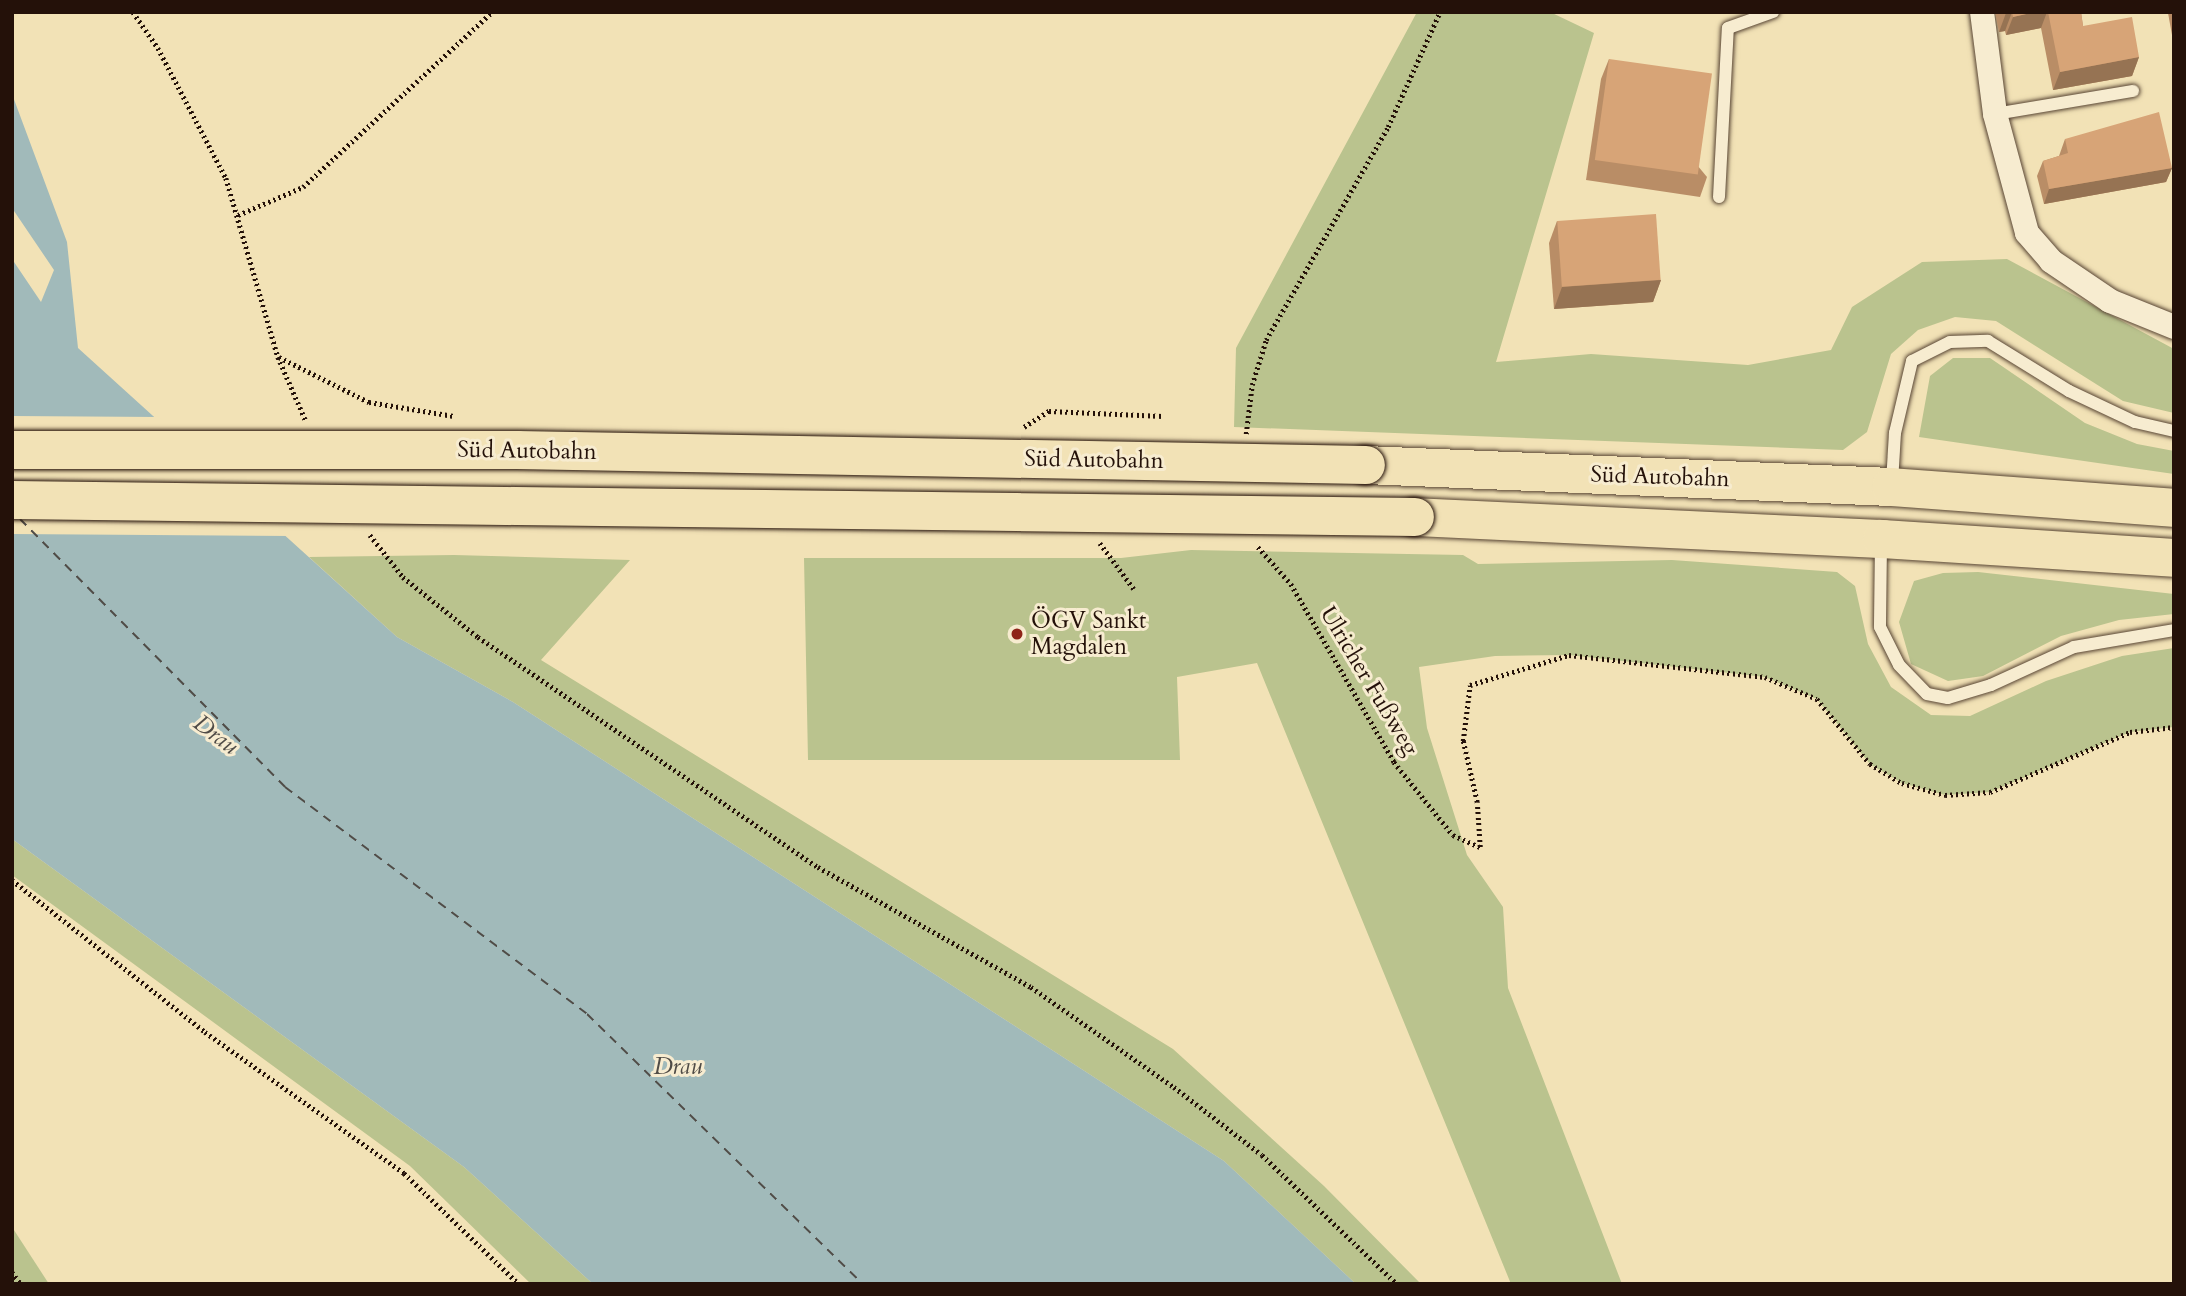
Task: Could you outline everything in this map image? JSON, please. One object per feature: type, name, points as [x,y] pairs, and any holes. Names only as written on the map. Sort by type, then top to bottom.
[{"type":"highway","name":"Süd Autobahn","points":[[12,450],[517,450],[1366,465],[1891,487],[2174,508]]},
{"type":"highway","points":[[12,500],[1415,517],[1882,538],[2174,558]]},
{"type":"street","points":[[1982,12],[1994,114],[2014,199],[2027,233],[2043,252],[2110,301],[2174,327]]},
{"type":"lane","points":[[1719,197],[1728,28],[1773,12]]},
{"type":"lane","points":[[1994,114],[2133,91]]},
{"type":"lane","points":[[1891,487],[1895,433],[1912,361],[1950,342],[1988,341],[2068,391],[2135,422],[2174,430]]},
{"type":"lane","points":[[1882,538],[1880,627],[1899,665],[1927,694],[1948,698],[1991,685],[2074,647],[2174,630]]},
{"type":"path","points":[[133,12],[158,48],[219,166],[238,215],[278,357],[308,424]]},
{"type":"path","points":[[238,215],[303,187],[492,12]]},
{"type":"path","points":[[1245,439],[1252,385],[1266,340],[1388,127],[1440,12]]},
{"type":"path","points":[[1014,433],[1049,411],[1163,416]]},
{"type":"path","points":[[363,527],[402,577],[478,637],[818,867],[1031,987],[1174,1087],[1262,1155],[1397,1284]]},
{"type":"path","name":"Ulricher Fußweg","points":[[1258,540],[1259,552],[1291,584],[1394,761],[1453,835],[1480,847],[1477,802],[1463,741],[1470,685],[1569,655],[1765,677],[1817,699],[1870,764],[1902,783],[1945,795],[1990,792],[2119,736],[2174,727]]},
{"type":"path","points":[[12,880],[205,1032],[404,1172],[519,1284]]},
{"type":"path","points":[[12,1272],[21,1284]]},
{"type":"green space","points":[[1417,12],[1550,12],[1594,33],[1496,362],[1591,354],[1748,365],[1831,350],[1852,307],[1922,262],[2007,259],[2174,349],[2174,413],[2123,401],[1996,321],[1955,317],[1918,330],[1891,354],[1867,432],[1843,450],[1234,427],[1236,348]]},
{"type":"green space","points":[[1953,358],[1990,358],[2085,423],[2137,444],[2174,451],[2174,474],[1919,437],[1930,376]]},
{"type":"green space","points":[[1191,550],[1463,555],[1478,564],[1672,560],[1837,572],[1855,586],[1868,644],[1891,687],[1931,715],[1970,716],[2046,681],[2122,656],[2174,648],[2174,727],[2130,732],[1990,792],[1945,795],[1902,783],[1870,764],[1817,699],[1765,677],[1569,655],[1495,656],[1419,667],[1427,728],[1467,855],[1503,907],[1508,988],[1622,1284],[1511,1284],[1257,663],[1177,677],[1180,760],[808,760],[804,558],[1121,558]]},
{"type":"green space","points":[[454,555],[630,560],[541,660],[1173,1049],[1324,1186],[1421,1284],[1356,1284],[1224,1161],[513,702],[397,637],[309,557]]},
{"type":"green space","points":[[1978,572],[2174,594],[2174,614],[2119,620],[2061,636],[1983,676],[1948,681],[1911,664],[1899,622],[1914,581],[1943,573]]},
{"type":"green space","points":[[12,839],[464,1167],[593,1284],[531,1284],[410,1166],[12,875]]},
{"type":"green space","points":[[12,1227],[49,1284],[12,1284]]},
{"type":"water","name":"Drau","points":[[12,94],[67,242],[78,348],[397,637],[513,702],[1224,1161],[1356,1284],[593,1284],[464,1167],[12,839],[12,259],[41,302],[54,270],[12,208]]},
{"type":"pier","points":[[12,416],[159,417],[291,536],[12,534]]},
{"type":"building","points":[[2012,12],[2035,12],[2013,17]]},
{"type":"building","points":[[2048,12],[2081,12],[2083,26],[2132,17],[2139,57],[2060,72]]},
{"type":"building","points":[[1609,59],[1712,73],[1698,174],[1595,160]]},
{"type":"building","points":[[2159,112],[2172,168],[2049,189],[2043,161],[2068,153],[2065,139]]},
{"type":"building","points":[[1656,214],[1661,280],[1562,287],[1557,221]]},
{"type":"ferry route","points":[[20,519],[285,787],[587,1014],[863,1284]]},
{"type":"place","name":"ÖGV Sankt Magdalen","points":[[1017,634]]}]
